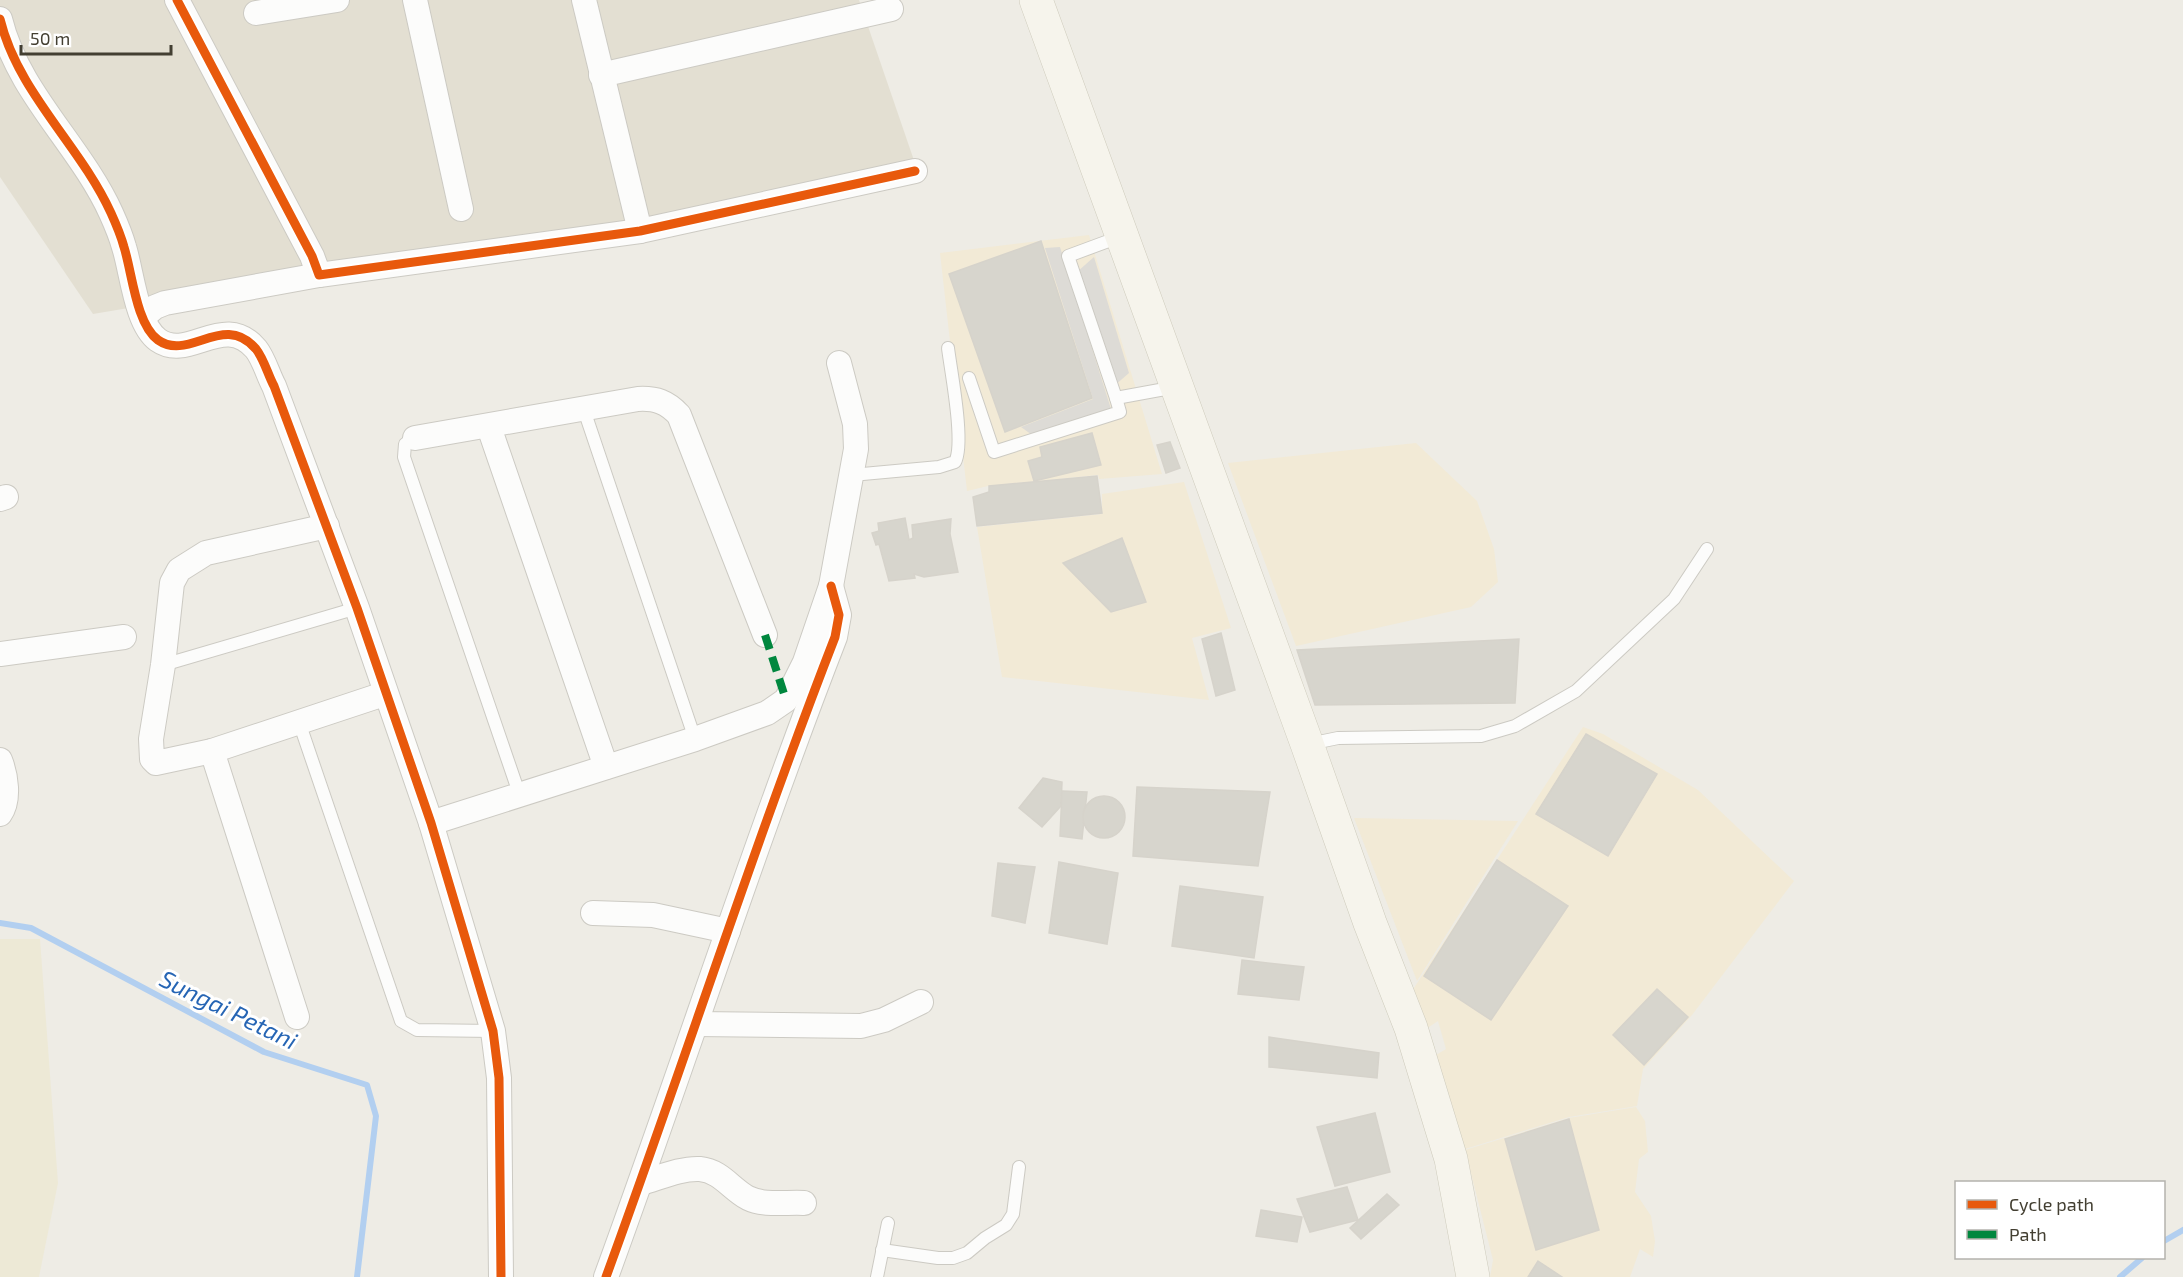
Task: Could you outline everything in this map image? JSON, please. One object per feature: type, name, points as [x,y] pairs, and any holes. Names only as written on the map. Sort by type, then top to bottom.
[{"type":"main road","points":[[1036,0],[1370,923],[1411,1028],[1451,1160],[1473,1277]]},
{"type":"street","points":[[177,0],[312,256],[319,275]]},
{"type":"street","points":[[256,13],[337,0]]},
{"type":"street","points":[[415,0],[461,208]]},
{"type":"street","points":[[584,0],[640,231]]},
{"type":"street","points":[[601,75],[891,9]]},
{"type":"street","points":[[0,19],[4,37],[22,72],[110,211],[124,246],[143,317],[150,332],[159,341],[168,345],[183,345],[231,334],[240,336],[257,351],[274,386],[357,608],[384,694],[430,823],[493,1031],[499,1078],[501,1277]]},
{"type":"street","points":[[143,317],[155,307],[165,303],[319,275],[640,231],[915,171]]},
{"type":"street","points":[[430,823],[694,739],[767,713],[786,700],[805,662],[831,586],[852,475],[856,434],[839,363]]},
{"type":"street","points":[[415,438],[649,399],[669,404],[679,415],[765,635]]},
{"type":"street","points":[[489,427],[606,767]]},
{"type":"street","points":[[327,526],[206,553],[179,570],[172,583],[163,665],[151,739],[152,759],[156,763],[166,762],[212,751],[384,694]]},
{"type":"street","points":[[606,1277],[641,1183],[763,830],[835,637],[839,615],[831,586]]},
{"type":"street","points":[[0,654],[124,637]]},
{"type":"street","points":[[212,751],[297,1017]]},
{"type":"street","points":[[0,759],[6,795],[4,808],[0,814]]},
{"type":"street","points":[[593,913],[653,915],[728,931]]},
{"type":"street","points":[[696,1024],[861,1026],[884,1020],[921,1002]]},
{"type":"street","points":[[641,1183],[682,1171],[700,1169],[724,1178],[748,1198],[760,1202],[804,1203]]},
{"type":"lane","points":[[969,378],[994,452],[1120,412],[1068,256],[1123,236]]},
{"type":"lane","points":[[852,475],[939,467],[955,462],[958,455],[958,428],[948,348]]},
{"type":"lane","points":[[1116,398],[1177,387]]},
{"type":"lane","points":[[584,410],[694,739]]},
{"type":"lane","points":[[415,438],[405,444],[404,457],[520,796]]},
{"type":"lane","points":[[1307,744],[1347,737],[1481,736],[1515,726],[1576,691],[1674,599],[1707,549]]},
{"type":"lane","points":[[163,665],[357,608]]},
{"type":"lane","points":[[299,722],[401,1021],[417,1030],[493,1031]]},
{"type":"lane","points":[[882,1250],[938,1258],[953,1258],[967,1253],[1006,1225],[1013,1214],[1019,1167]]},
{"type":"lane","points":[[877,1277],[888,1222]]},
{"type":"shaded area","points":[[0,0],[859,0],[919,175],[93,314],[0,177]]},
{"type":"shaded area","points":[[1089,235],[1162,474],[1099,479],[1098,475],[988,486],[967,491],[940,253]]},
{"type":"shaded area","points":[[1060,247],[1111,409],[1035,437],[1021,427],[1093,399],[1045,248]]},
{"type":"shaded area","points":[[1094,257],[1129,373],[1114,386],[1077,272]]},
{"type":"shaded area","points":[[1416,443],[1477,501],[1494,549],[1498,582],[1471,607],[1296,646],[1228,463]]},
{"type":"shaded area","points":[[1184,482],[1231,628],[1192,638],[1209,700],[1002,677],[977,527],[1102,514],[1102,494]]},
{"type":"shaded area","points":[[1583,727],[1603,734],[1698,790],[1794,881],[1692,1015],[1643,1069],[1637,1106],[1569,1117],[1465,1149],[1436,1055],[1446,1049],[1438,1021],[1426,1029],[1412,991]]},
{"type":"shaded area","points":[[1354,818],[1518,821],[1417,981]]},
{"type":"shaded area","points":[[0,939],[40,939],[58,1183],[39,1277],[0,1277]]},
{"type":"shaded area","points":[[1636,1107],[1645,1121],[1648,1152],[1639,1159],[1635,1192],[1651,1216],[1655,1241],[1653,1257],[1640,1249],[1630,1277],[1490,1277],[1493,1260],[1465,1150],[1569,1118]]},
{"type":"building","points":[[1041,241],[1092,398],[1005,432],[949,274]]},
{"type":"building","points":[[1092,433],[1101,465],[1034,481],[1028,461],[1042,457],[1040,447]]},
{"type":"building","points":[[1170,442],[1180,468],[1166,473],[1157,445]]},
{"type":"building","points":[[1097,476],[1102,513],[977,526],[973,497],[989,492],[989,486]]},
{"type":"building","points":[[905,518],[909,540],[913,538],[912,525],[951,519],[950,534],[958,572],[924,577],[914,574],[915,578],[889,581],[879,544],[876,545],[872,533],[879,531],[878,523]]},
{"type":"building","points":[[1122,538],[1146,602],[1111,612],[1063,563]]},
{"type":"building","points":[[1221,633],[1235,690],[1216,696],[1202,639]]},
{"type":"building","points":[[1519,639],[1515,703],[1315,705],[1297,650]]},
{"type":"building","points":[[1586,734],[1657,774],[1608,856],[1536,814]]},
{"type":"building","points":[[1043,778],[1062,782],[1061,806],[1042,827],[1019,808]]},
{"type":"building","points":[[1137,787],[1270,792],[1258,866],[1133,856]]},
{"type":"building","points":[[1062,791],[1087,792],[1082,839],[1060,836]]},
{"type":"building","points":[[1104,796],[1112,797],[1119,802],[1124,809],[1124,825],[1119,832],[1112,837],[1104,838],[1096,837],[1089,832],[1084,825],[1083,817],[1084,809],[1089,802],[1096,797]]},
{"type":"building","points":[[1497,860],[1568,906],[1491,1020],[1424,976]]},
{"type":"building","points":[[1059,862],[1118,873],[1107,944],[1049,933]]},
{"type":"building","points":[[998,863],[1035,867],[1025,923],[992,916]]},
{"type":"building","points":[[1180,886],[1263,897],[1254,958],[1172,946]]},
{"type":"building","points":[[1242,960],[1304,967],[1299,1000],[1238,994]]},
{"type":"building","points":[[1657,989],[1688,1017],[1644,1065],[1613,1035]]},
{"type":"building","points":[[1269,1037],[1379,1053],[1377,1078],[1269,1067]]},
{"type":"building","points":[[1375,1113],[1390,1172],[1335,1186],[1317,1127]]},
{"type":"building","points":[[1569,1119],[1599,1230],[1536,1250],[1505,1139]]},
{"type":"building","points":[[1347,1187],[1358,1220],[1310,1232],[1297,1199]]},
{"type":"building","points":[[1387,1194],[1399,1205],[1361,1239],[1350,1228]]},
{"type":"building","points":[[1261,1210],[1302,1217],[1297,1242],[1256,1236]]},
{"type":"building","points":[[1538,1261],[1562,1277],[1528,1277]]},
{"type":"waterway","name":"Sungai Petani","points":[[0,923],[31,928],[264,1052],[367,1085],[376,1116],[357,1277]]},
{"type":"waterway","name":"Sungai Petani","points":[[2165,1240],[2183,1230]]},
{"type":"waterway","name":"Sungai Petani","points":[[2120,1277],[2141,1259]]},
{"type":"marked path","points":[[765,635],[786,700]]},
{"type":"cycle path","points":[[177,0],[312,256],[319,275],[640,231],[915,171]]},
{"type":"cycle path","points":[[0,19],[21,71],[83,164],[111,213],[123,243],[140,310],[151,332],[158,340],[170,345],[182,345],[219,335],[232,335],[244,339],[259,353],[274,386],[357,608],[431,823],[493,1031],[499,1078],[501,1277]]},
{"type":"cycle path","points":[[606,1277],[776,796],[835,637],[839,615],[831,586]]}]
